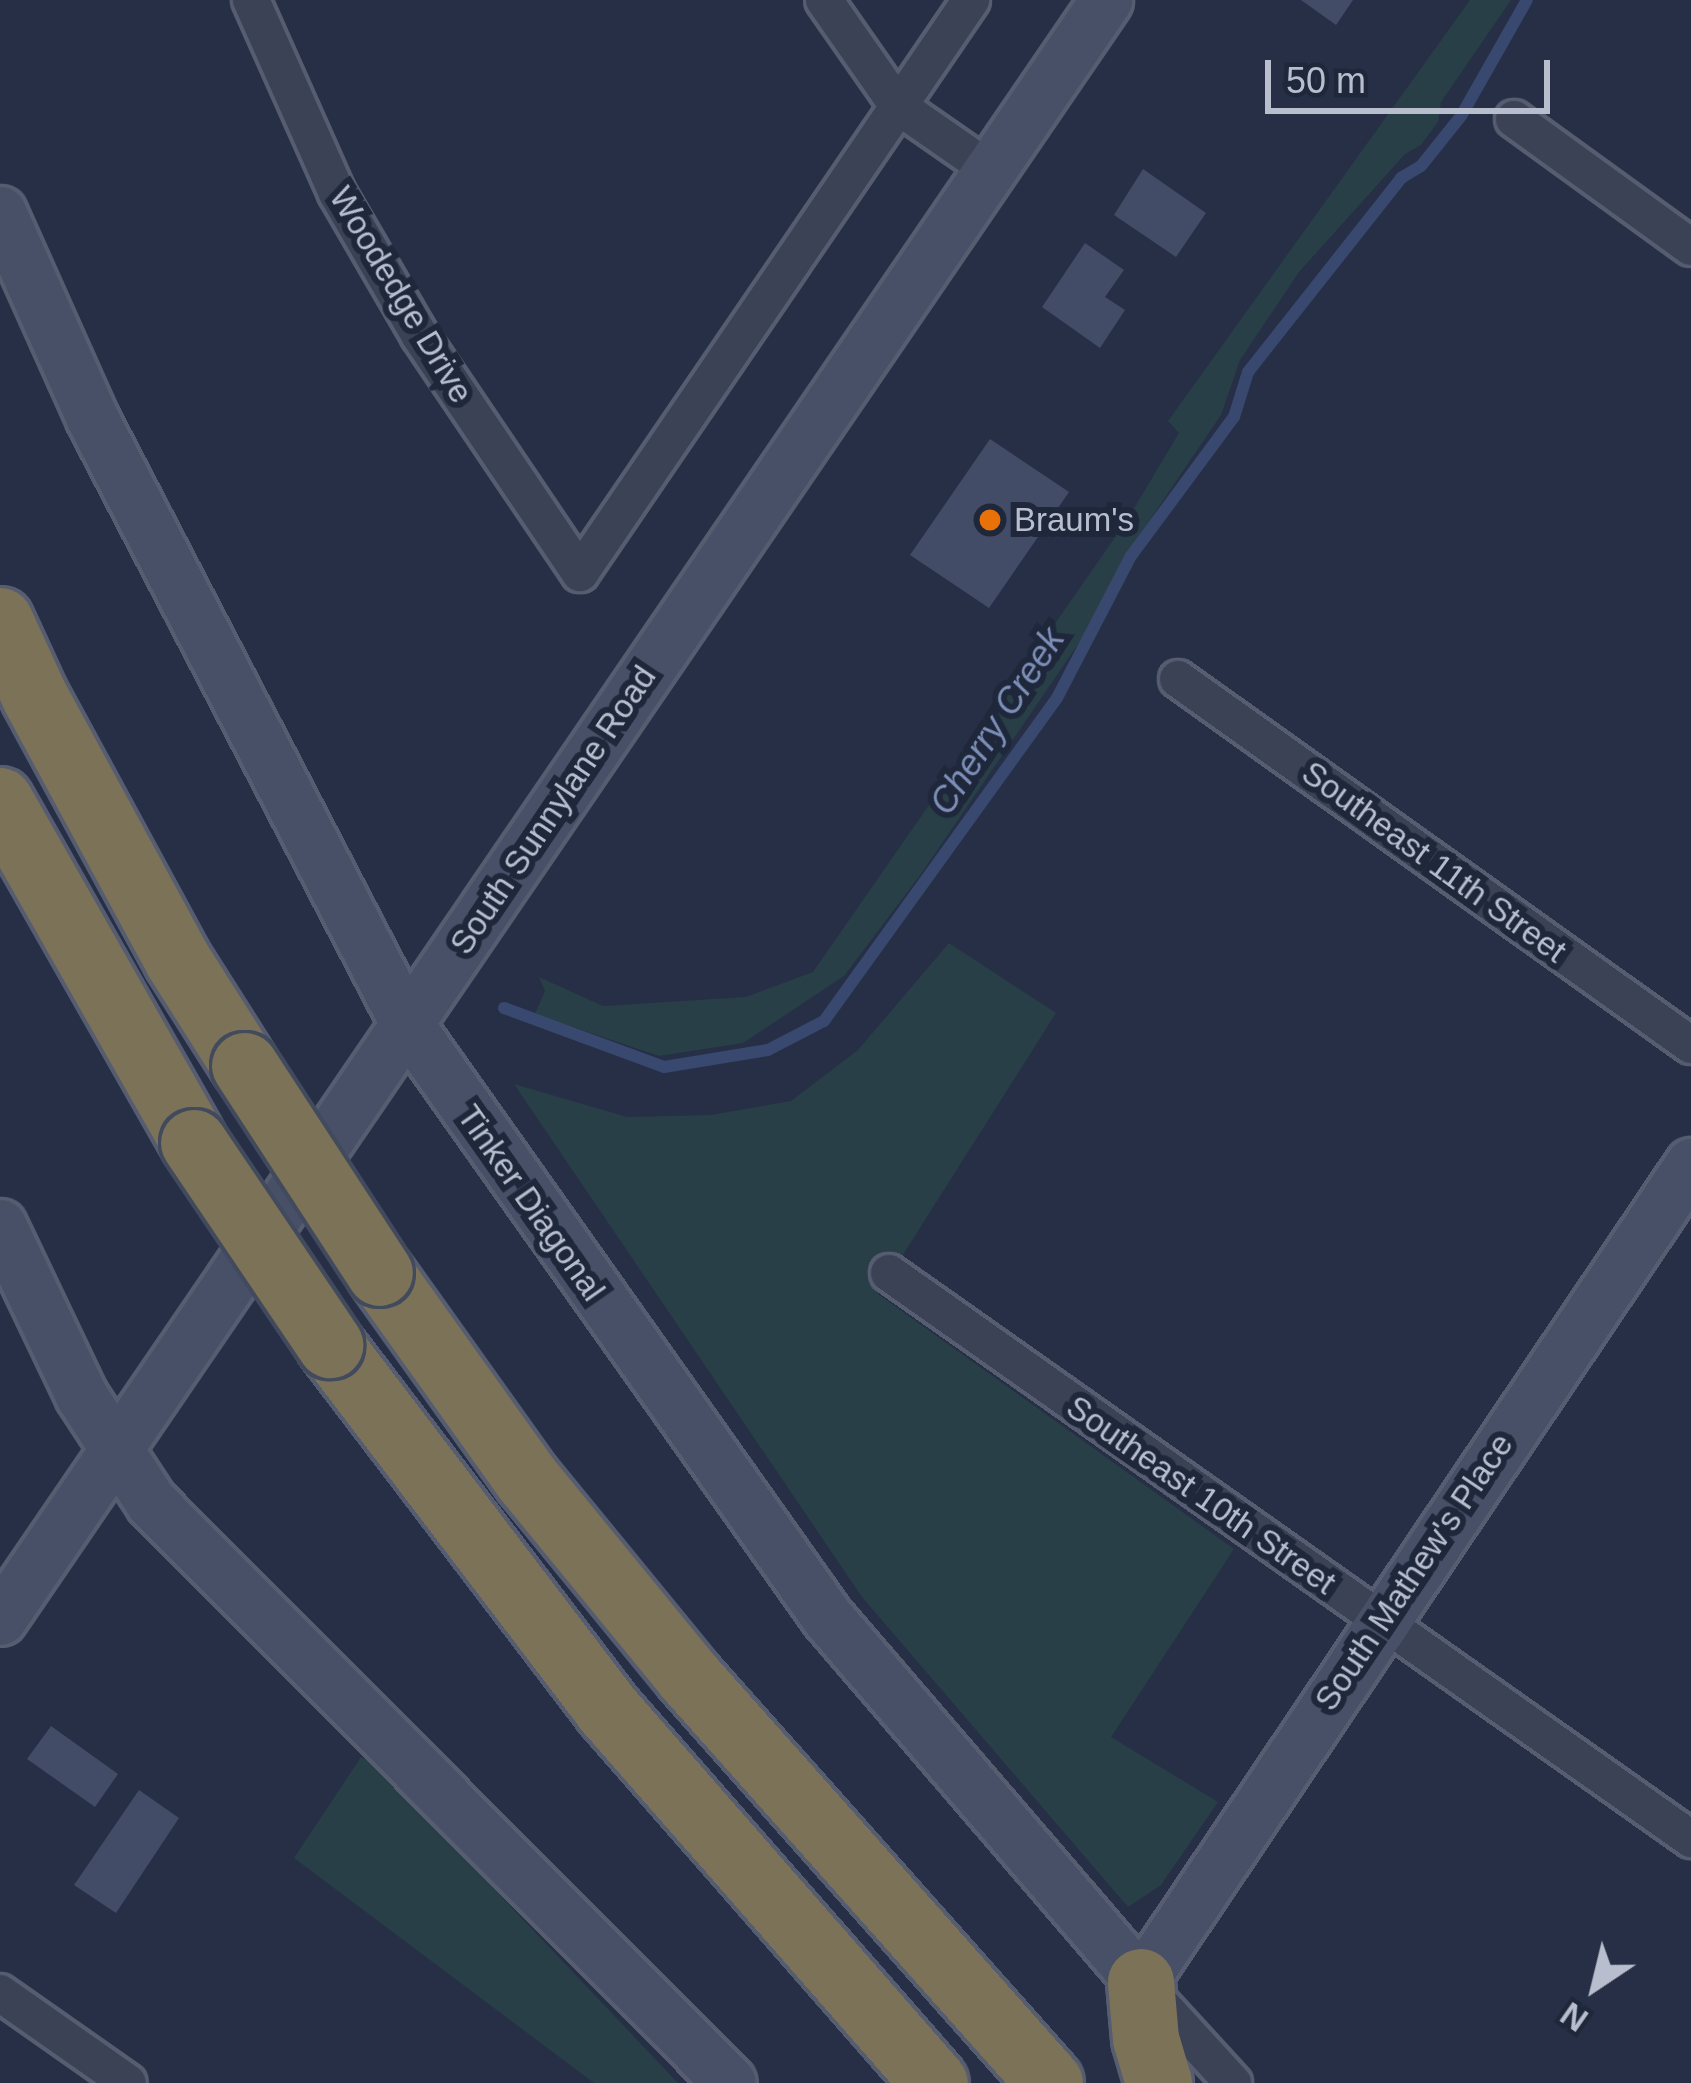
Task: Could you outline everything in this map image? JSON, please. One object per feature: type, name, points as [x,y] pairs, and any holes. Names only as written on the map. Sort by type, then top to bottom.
[{"type":"highway","points":[[0,621],[177,959],[380,1273],[527,1479],[689,1677],[1050,2083]]},
{"type":"highway","points":[[0,801],[194,1143],[330,1345],[608,1710],[934,2083]]},
{"type":"highway","points":[[1141,1982],[1146,2039],[1159,2083]]},
{"type":"street","name":"Woodedge Drive","points":[[251,0],[337,193],[419,336],[580,573],[898,106]]},
{"type":"street","points":[[824,0],[898,106],[990,170]]},
{"type":"street","points":[[898,106],[971,0]]},
{"type":"street","name":"South Sunnylane Road","points":[[0,1619],[1106,0]]},
{"type":"street","points":[[1514,119],[1691,247]]},
{"type":"street","name":"Tinker Diagonal","points":[[0,212],[92,418],[405,1021],[741,1503],[827,1617],[1233,2083]]},
{"type":"street","name":"Southeast 11th Street","points":[[1178,679],[1691,1046]]},
{"type":"street","name":"South Mathew's Place","points":[[1141,1982],[1691,1164]]},
{"type":"street","points":[[0,1225],[81,1395],[151,1502],[730,2083]]},
{"type":"street","name":"Southeast 10th Street","points":[[889,1274],[1691,1840]]},
{"type":"street","points":[[0,1993],[128,2083]]},
{"type":"shaded area","points":[[1470,0],[1511,0],[1441,102],[1438,122],[1421,145],[1405,154],[1299,272],[1240,360],[1221,415],[1126,555],[1087,631],[921,874],[844,976],[743,1043],[659,1056],[535,1014],[545,991],[539,977],[603,1006],[746,997],[813,972],[1127,520],[1179,433],[1168,421]]},
{"type":"shaded area","points":[[949,943],[1056,1013],[878,1294],[1234,1549],[1111,1737],[1218,1802],[1161,1885],[1128,1907],[862,1597],[514,1084],[627,1117],[711,1115],[791,1101],[858,1050]]},
{"type":"shaded area","points":[[361,1757],[375,1763],[678,2083],[594,2083],[294,1858]]},
{"type":"building","points":[[1301,0],[1353,0],[1336,25]]},
{"type":"building","points":[[1143,169],[1206,213],[1176,257],[1114,215]]},
{"type":"building","points":[[1085,243],[1124,270],[1105,297],[1125,310],[1100,348],[1042,307]]},
{"type":"building","points":[[990,439],[1069,492],[989,608],[910,555]]},
{"type":"building","points":[[51,1726],[118,1774],[95,1807],[27,1759]]},
{"type":"building","points":[[139,1790],[179,1818],[116,1913],[74,1885]]},
{"type":"waterway","name":"Cherry Creek","points":[[504,1008],[664,1067],[768,1050],[824,1021],[1057,698],[1131,556],[1234,417],[1248,372],[1401,178],[1421,166],[1461,116],[1527,0]]},
{"type":"place","name":"Braum's","points":[[990,520]]}]
